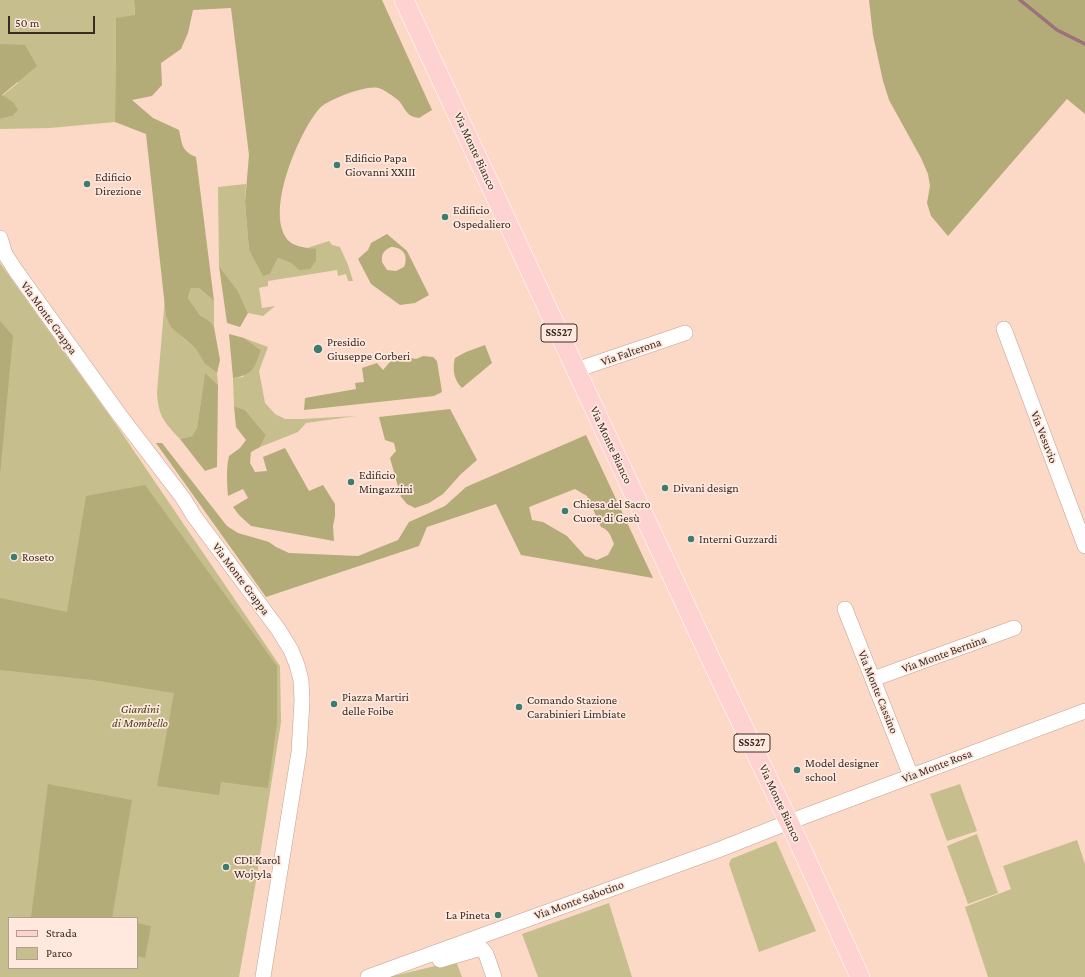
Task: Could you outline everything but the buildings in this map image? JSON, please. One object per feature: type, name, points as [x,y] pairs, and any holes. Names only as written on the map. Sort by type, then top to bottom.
[{"type":"main road","name":"Via Monte Bianco","points":[[404,0],[707,651],[789,822],[860,977]]},
{"type":"street","name":"Via Monte Grappa","points":[[0,238],[6,254],[16,271],[118,413],[183,498],[194,516],[278,629],[297,665],[301,680],[302,701],[299,752],[263,977]]},
{"type":"street","name":"Via Vesuvio","points":[[1004,329],[1085,546]]},
{"type":"street","name":"Via Falterona","points":[[576,370],[685,333]]},
{"type":"street","name":"Via Monte Cassino","points":[[845,609],[911,776]]},
{"type":"street","name":"Via Monte Bernina","points":[[873,679],[1014,628]]},
{"type":"street","name":"Via Monte Rosa","points":[[789,822],[1085,711]]},
{"type":"street","name":"Via Monte Sabotino","points":[[368,977],[718,850],[789,822]]},
{"type":"street","points":[[409,961],[440,960],[481,948],[486,954],[494,977]]},
{"type":"green space","points":[[0,0],[134,0],[135,16],[116,19],[115,122],[50,128],[0,129],[0,119],[12,116],[13,102],[2,96],[18,83],[4,45],[0,44]]},
{"type":"green space","points":[[246,184],[245,202],[249,250],[263,275],[270,274],[278,258],[291,263],[299,270],[316,250],[307,248],[329,241],[332,245],[340,247],[353,281],[348,281],[346,274],[338,276],[337,270],[268,281],[268,286],[259,288],[262,308],[275,306],[263,316],[248,313],[238,291],[219,266],[218,187]]},
{"type":"green space","name":"Giardini di Mombello","points":[[0,263],[117,426],[280,666],[281,722],[239,977],[0,977]]},
{"type":"green space","points":[[191,288],[199,288],[214,301],[214,327],[211,322],[200,315],[188,298]]},
{"type":"green space","points":[[165,298],[166,316],[183,338],[195,348],[205,364],[217,373],[218,385],[205,374],[197,428],[192,436],[180,439],[166,423],[160,413],[157,392]]},
{"type":"green space","points":[[244,338],[268,347],[259,371],[265,403],[275,414],[285,419],[356,416],[306,423],[298,432],[260,447],[266,435],[245,410],[234,406],[233,378],[243,377],[261,350]]},
{"type":"green space","points":[[960,784],[977,831],[947,841],[930,794]]},
{"type":"green space","points":[[977,834],[998,893],[968,904],[947,846]]},
{"type":"green space","points":[[1077,840],[1085,864],[1085,977],[988,977],[965,907],[1011,889],[1003,866]]},
{"type":"green space","points":[[776,841],[816,931],[759,952],[729,864],[731,859]]},
{"type":"green space","points":[[609,903],[632,977],[538,977],[522,934]]},
{"type":"green space","points":[[456,961],[462,977],[389,977]]},
{"type":"shaded area","points":[[134,0],[382,0],[432,110],[419,118],[412,116],[399,101],[380,88],[356,91],[323,105],[311,120],[302,136],[286,175],[280,214],[282,230],[290,242],[306,248],[316,249],[316,261],[310,269],[299,270],[291,263],[278,258],[270,274],[263,276],[249,250],[245,202],[249,155],[231,8],[193,10],[188,33],[181,49],[161,63],[162,85],[152,96],[132,100],[153,118],[179,130],[183,146],[187,152],[196,157],[214,301],[199,288],[191,288],[188,298],[200,315],[211,322],[214,327],[220,360],[217,373],[205,364],[195,348],[171,327],[166,316],[146,134],[115,122],[116,18],[135,15]]},
{"type":"shaded area","points":[[869,0],[1085,0],[1085,114],[1067,99],[948,236],[931,216],[927,203],[930,186],[928,174],[921,158],[889,100],[883,81],[873,35]]},
{"type":"shaded area","points":[[0,44],[25,45],[37,66],[2,95],[13,102],[18,110],[12,116],[0,119]]},
{"type":"shaded area","points":[[387,234],[407,251],[429,295],[415,303],[400,305],[371,284],[358,259],[368,250],[371,243]],"holes":[[[395,247],[402,250],[404,253],[406,259],[404,267],[396,271],[387,270],[382,262],[383,255],[389,248]]]},
{"type":"shaded area","points":[[219,266],[238,291],[248,313],[240,327],[227,323]]},
{"type":"shaded area","points":[[0,321],[13,336],[0,475]]},
{"type":"shaded area","points":[[229,334],[244,338],[261,350],[255,366],[245,375],[240,377],[233,378]]},
{"type":"shaded area","points":[[485,345],[492,363],[462,388],[457,382],[454,374],[455,358]]},
{"type":"shaded area","points":[[395,356],[416,359],[423,356],[433,357],[437,361],[442,392],[434,396],[304,410],[305,398],[356,389],[355,383],[364,382],[362,368],[377,363],[383,370]]},
{"type":"shaded area","points":[[205,373],[218,385],[217,467],[205,471],[180,439],[192,436],[197,428]]},
{"type":"shaded area","points":[[234,406],[245,410],[266,435],[260,447],[251,452],[250,463],[255,472],[267,471],[263,457],[285,448],[309,491],[323,485],[335,504],[333,526],[334,541],[251,526],[233,507],[248,498],[243,489],[228,496],[227,471],[229,456],[240,448],[246,440],[236,427]]},
{"type":"shaded area","points":[[450,409],[477,460],[461,474],[443,494],[429,503],[415,508],[407,504],[401,497],[390,458],[396,451],[394,443],[385,440],[379,417]]},
{"type":"shaded area","points":[[586,435],[653,578],[521,555],[496,504],[427,527],[419,546],[266,597],[156,443],[162,443],[227,526],[238,533],[269,542],[289,553],[358,556],[398,540],[409,522],[445,506],[466,487]],"holes":[[[575,489],[587,496],[601,527],[608,532],[614,544],[608,555],[597,560],[585,556],[567,536],[543,522],[532,520],[529,507]]]},
{"type":"shaded area","points":[[145,485],[277,666],[277,723],[268,788],[221,782],[219,795],[157,786],[174,693],[93,680],[0,670],[0,598],[67,612],[86,496]]},
{"type":"shaded area","points":[[48,784],[132,800],[112,917],[31,917]]},
{"type":"shaded area","points":[[138,923],[151,926],[145,958],[138,956]]},
{"type":"waterway","points":[[1020,0],[1057,30],[1085,44]]},
{"type":"place","name":"Edificio Papa Giovanni XXIII","points":[[337,165]]},
{"type":"place","name":"Edificio Direzione","points":[[87,184]]},
{"type":"place","name":"Edificio Ospedaliero","points":[[445,217]]},
{"type":"place","name":"Presidio Giuseppe Corberi","points":[[318,349]]},
{"type":"place","name":"Edificio Mingazzini","points":[[351,482]]},
{"type":"place","name":"Divani design","points":[[665,488]]},
{"type":"place","name":"Chiesa del Sacro Cuore di Gesù","points":[[565,511]]},
{"type":"place","name":"Interni Guzzardi","points":[[691,539]]},
{"type":"place","name":"Roseto","points":[[14,557]]},
{"type":"place","name":"Piazza Martiri delle Foibe","points":[[334,704]]},
{"type":"place","name":"Comando Stazione Carabinieri Limbiate","points":[[519,707]]},
{"type":"place","name":"Model designer school","points":[[797,770]]},
{"type":"place","name":"CDI Karol Wojtyla","points":[[226,867]]},
{"type":"place","name":"La Pineta","points":[[498,915]]}]
